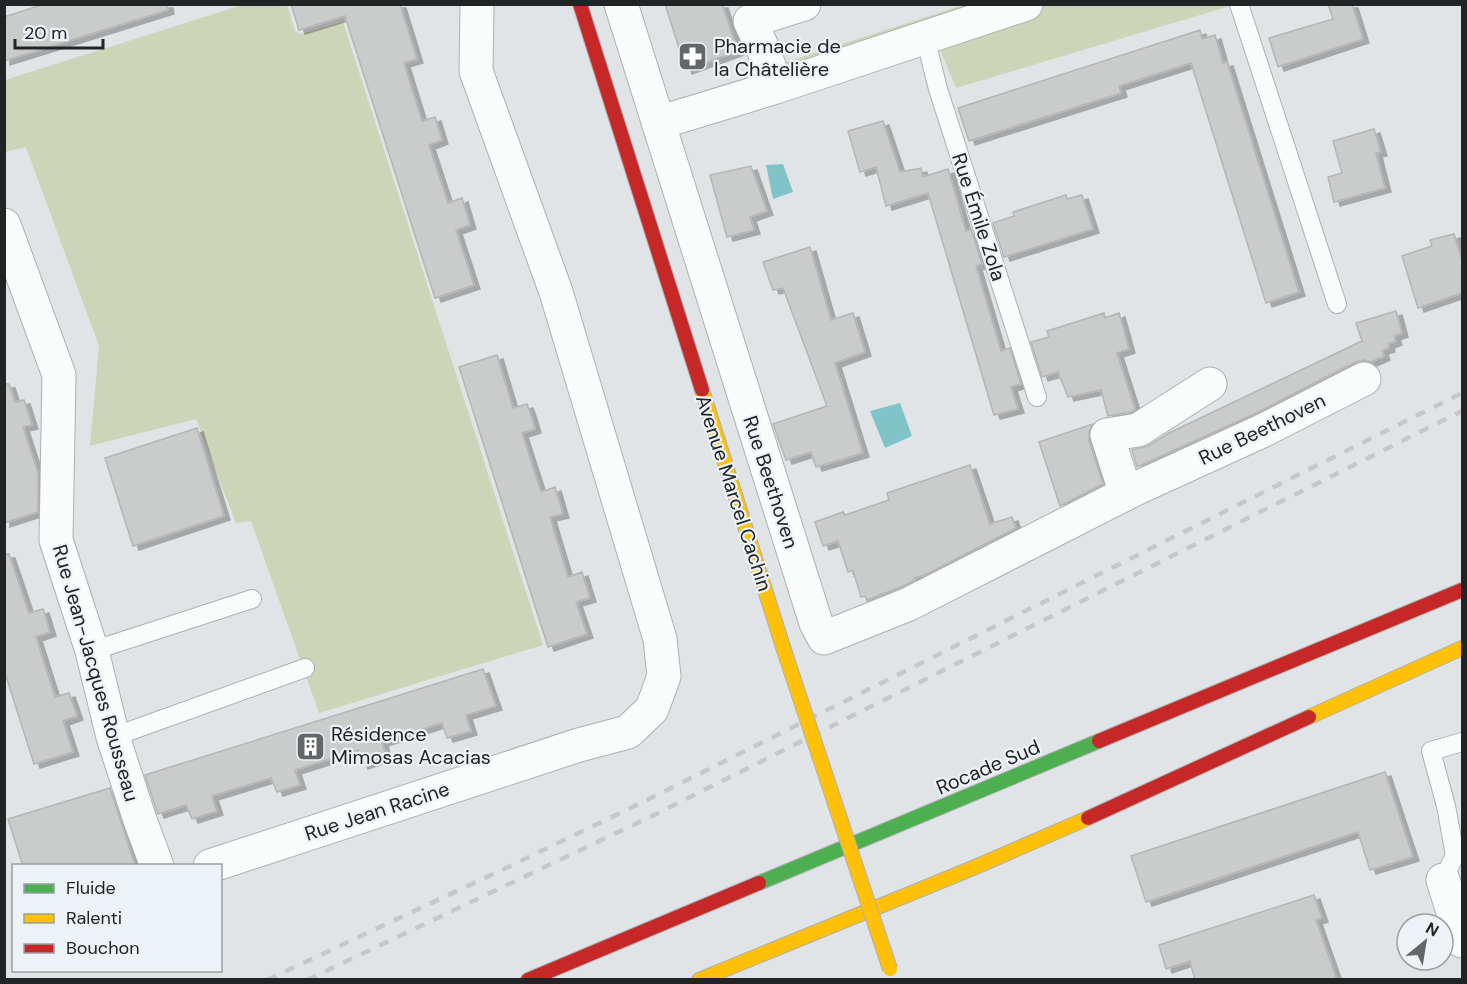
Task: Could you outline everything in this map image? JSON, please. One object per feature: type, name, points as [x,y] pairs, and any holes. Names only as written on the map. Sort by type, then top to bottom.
[{"type":"main road","name":"Avenue Marcel Cachin","points":[[580,4],[784,650],[892,974]]},
{"type":"main road","name":"Rocade Sud","points":[[528,980],[1462,590]]},
{"type":"main road","points":[[699,980],[1052,834],[1365,690],[1462,648]]},
{"type":"street","name":"Rue Jean Racine","points":[[216,864],[579,745],[628,732],[652,709],[664,676],[660,639],[556,292],[476,70],[477,4]]},
{"type":"street","name":"Rue Beethoven","points":[[621,4],[816,623],[824,638],[909,604],[1126,494],[1262,431],[1364,379]]},
{"type":"street","points":[[776,87],[764,51],[750,21],[804,4]]},
{"type":"street","points":[[658,123],[776,87],[1026,4]]},
{"type":"street","name":"Rue Jean-Jacques Rousseau","points":[[4,225],[59,375],[56,540],[92,651],[113,737],[157,864]]},
{"type":"street","points":[[1126,494],[1107,435],[1138,430],[1210,384]]},
{"type":"street","points":[[1443,880],[1462,941]]},
{"type":"lane","points":[[1239,4],[1337,304]]},
{"type":"lane","name":"Rue Émile Zola","points":[[925,37],[938,89],[1037,397]]},
{"type":"lane","points":[[92,651],[252,598]]},
{"type":"lane","points":[[113,737],[305,668]]},
{"type":"lane","points":[[1443,880],[1455,855],[1454,804],[1431,751],[1462,742]]},
{"type":"green space","points":[[1230,4],[1230,6],[956,88],[941,52],[941,37],[1041,5]]},
{"type":"green space","points":[[242,5],[287,5],[295,31],[300,34],[343,22],[543,645],[319,713],[251,521],[236,523],[196,419],[90,446],[99,346],[26,147],[5,152],[5,80]]},
{"type":"green space","points":[[963,5],[1010,5],[784,78],[777,65]]},
{"type":"water","points":[[783,164],[793,192],[773,199],[766,165]]},
{"type":"water","points":[[900,403],[912,436],[885,448],[870,411]]},
{"type":"building","points":[[44,4],[167,4],[168,10],[4,61],[4,17]]},
{"type":"building","points":[[291,4],[400,4],[417,59],[404,63],[422,121],[435,117],[442,140],[429,145],[448,203],[462,198],[470,225],[456,230],[474,285],[435,298],[345,16],[299,30]]},
{"type":"building","points":[[665,4],[722,4],[738,51],[686,70]]},
{"type":"building","points":[[1328,4],[1352,4],[1363,39],[1278,67],[1269,38],[1333,19]]},
{"type":"building","points":[[1200,30],[1202,39],[1215,35],[1223,63],[1227,62],[1299,292],[1266,303],[1191,63],[1119,86],[1121,93],[969,141],[958,108]]},
{"type":"building","points":[[883,121],[900,172],[921,168],[923,177],[948,169],[966,231],[971,229],[982,264],[976,266],[1001,351],[1010,348],[1021,384],[1011,387],[1018,409],[994,415],[928,193],[886,206],[876,167],[860,172],[848,131]]},
{"type":"building","points":[[1374,129],[1381,152],[1376,153],[1385,188],[1334,202],[1328,177],[1342,173],[1333,141]]},
{"type":"building","points":[[751,166],[767,211],[750,217],[754,230],[727,237],[710,175]]},
{"type":"building","points":[[1066,195],[1067,199],[1082,195],[1093,229],[1004,257],[993,223],[1014,216],[1013,212]]},
{"type":"building","points":[[1454,234],[1462,260],[1462,293],[1418,308],[1402,256],[1432,246],[1430,240]]},
{"type":"building","points":[[810,247],[831,320],[853,313],[865,352],[835,363],[863,453],[816,467],[811,452],[786,460],[773,424],[827,406],[783,288],[773,290],[763,262]]},
{"type":"building","points":[[1396,311],[1402,333],[1394,336],[1396,341],[1388,344],[1389,348],[1382,350],[1384,356],[1371,362],[1364,360],[1355,362],[1254,414],[1137,467],[1132,450],[1148,446],[1169,433],[1362,341],[1356,323]]},
{"type":"building","points":[[1104,313],[1105,318],[1119,313],[1129,349],[1117,353],[1135,409],[1131,412],[1108,416],[1101,390],[1068,397],[1058,372],[1042,377],[1031,342],[1049,337],[1047,331]]},
{"type":"building","points":[[497,355],[513,408],[527,404],[531,415],[535,429],[522,433],[541,492],[555,487],[563,514],[550,517],[568,577],[582,572],[590,598],[576,602],[587,634],[548,647],[459,367]]},
{"type":"building","points":[[4,384],[9,384],[15,402],[24,400],[32,425],[23,427],[38,473],[38,512],[4,523]]},
{"type":"building","points":[[1093,424],[1089,431],[1089,441],[1103,484],[1060,506],[1039,442]]},
{"type":"building","points":[[197,428],[224,516],[133,546],[105,458]]},
{"type":"building","points":[[970,465],[990,524],[1012,517],[1016,528],[925,575],[914,578],[915,580],[901,587],[867,600],[865,596],[861,597],[853,570],[848,572],[838,541],[823,546],[815,522],[843,512],[845,515],[889,500],[887,493]]},
{"type":"building","points":[[4,554],[9,554],[29,613],[43,609],[50,632],[36,637],[55,697],[69,693],[77,716],[63,721],[73,752],[34,764],[4,670]]},
{"type":"building","name":"Résidence Mimosas Acacias","points":[[483,669],[496,706],[466,715],[471,731],[447,738],[442,723],[382,742],[386,757],[362,765],[358,750],[295,770],[300,785],[277,792],[271,778],[212,796],[217,811],[192,819],[186,805],[158,814],[145,775]]},
{"type":"building","points":[[1385,772],[1413,857],[1370,870],[1358,832],[1146,902],[1131,856]]},
{"type":"building","points":[[110,788],[134,864],[22,864],[8,819]]},
{"type":"building","points":[[1314,895],[1322,918],[1316,920],[1337,980],[1195,980],[1190,961],[1166,969],[1159,945]]},
{"type":"railway","points":[[267,980],[645,801],[1462,393]]},
{"type":"railway","points":[[307,980],[652,816],[1462,411]]},
{"type":"traffic: fast","points":[[759,883],[1099,741]]},
{"type":"traffic: slow","points":[[702,390],[784,650]]},
{"type":"traffic: slow","points":[[1309,717],[1462,648]]},
{"type":"traffic: slow","points":[[784,650],[890,969]]},
{"type":"traffic: slow","points":[[699,980],[973,868],[1088,818]]},
{"type":"traffic: jam","points":[[580,4],[702,390]]},
{"type":"traffic: jam","points":[[1099,741],[1462,590]]},
{"type":"traffic: jam","points":[[1088,818],[1309,717]]},
{"type":"traffic: jam","points":[[528,980],[759,883]]},
{"type":"place","name":"Pharmacie de la Châtelière","points":[[693,57]]},
{"type":"place","name":"Résidence Mimosas Acacias","points":[[310,746]]}]
